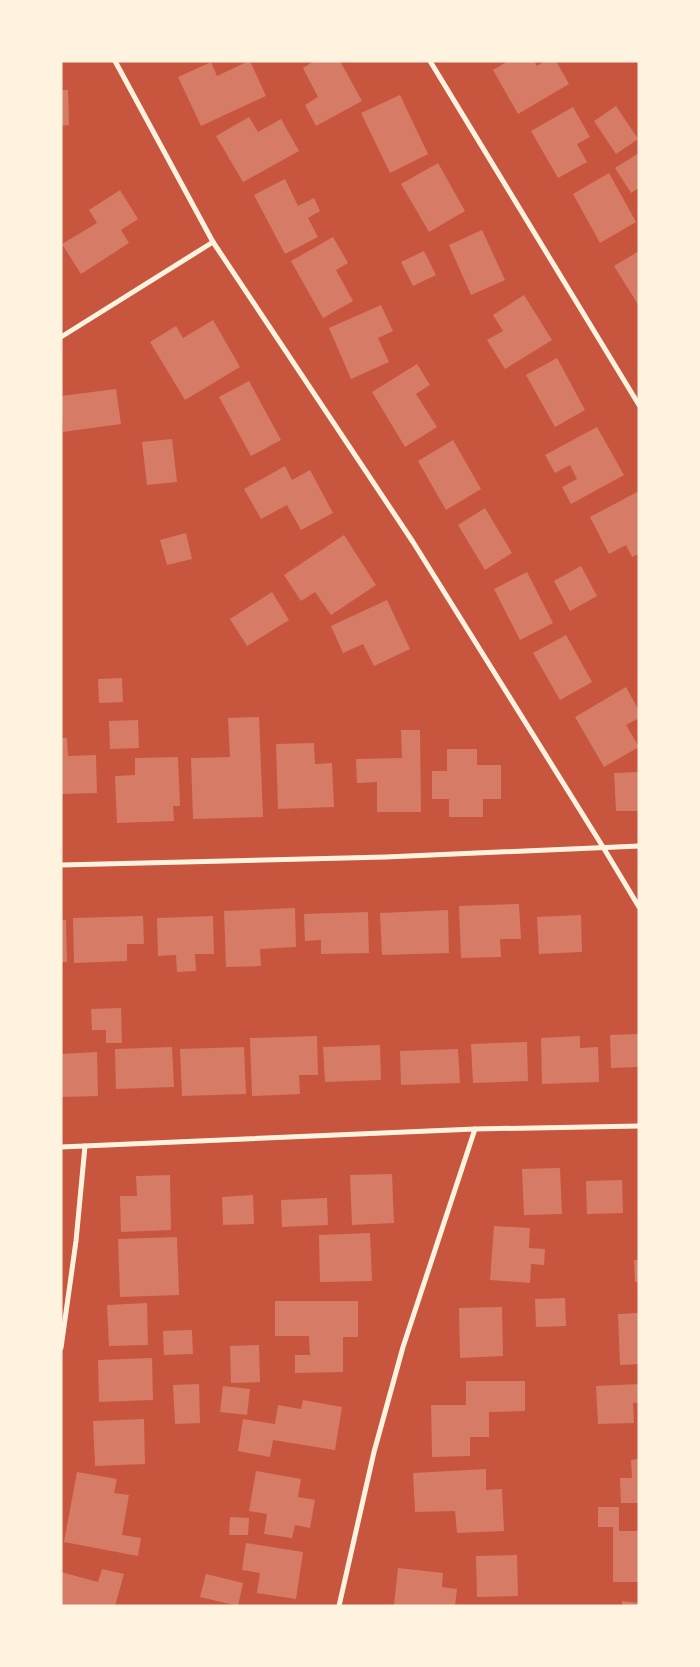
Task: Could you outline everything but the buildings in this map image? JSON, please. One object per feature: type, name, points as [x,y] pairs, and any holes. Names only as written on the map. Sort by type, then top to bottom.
[{"type":"street","points":[[115,61],[213,242],[413,542],[639,906]]},
{"type":"street","points":[[430,61],[639,404]]},
{"type":"street","points":[[61,337],[213,242]]},
{"type":"street","points":[[61,866],[386,857],[639,846]]},
{"type":"street","points":[[61,1146],[476,1129],[639,1126]]},
{"type":"street","points":[[339,1606],[374,1452],[403,1347],[476,1129]]},
{"type":"street","points":[[61,1348],[76,1241],[85,1146]]}]
